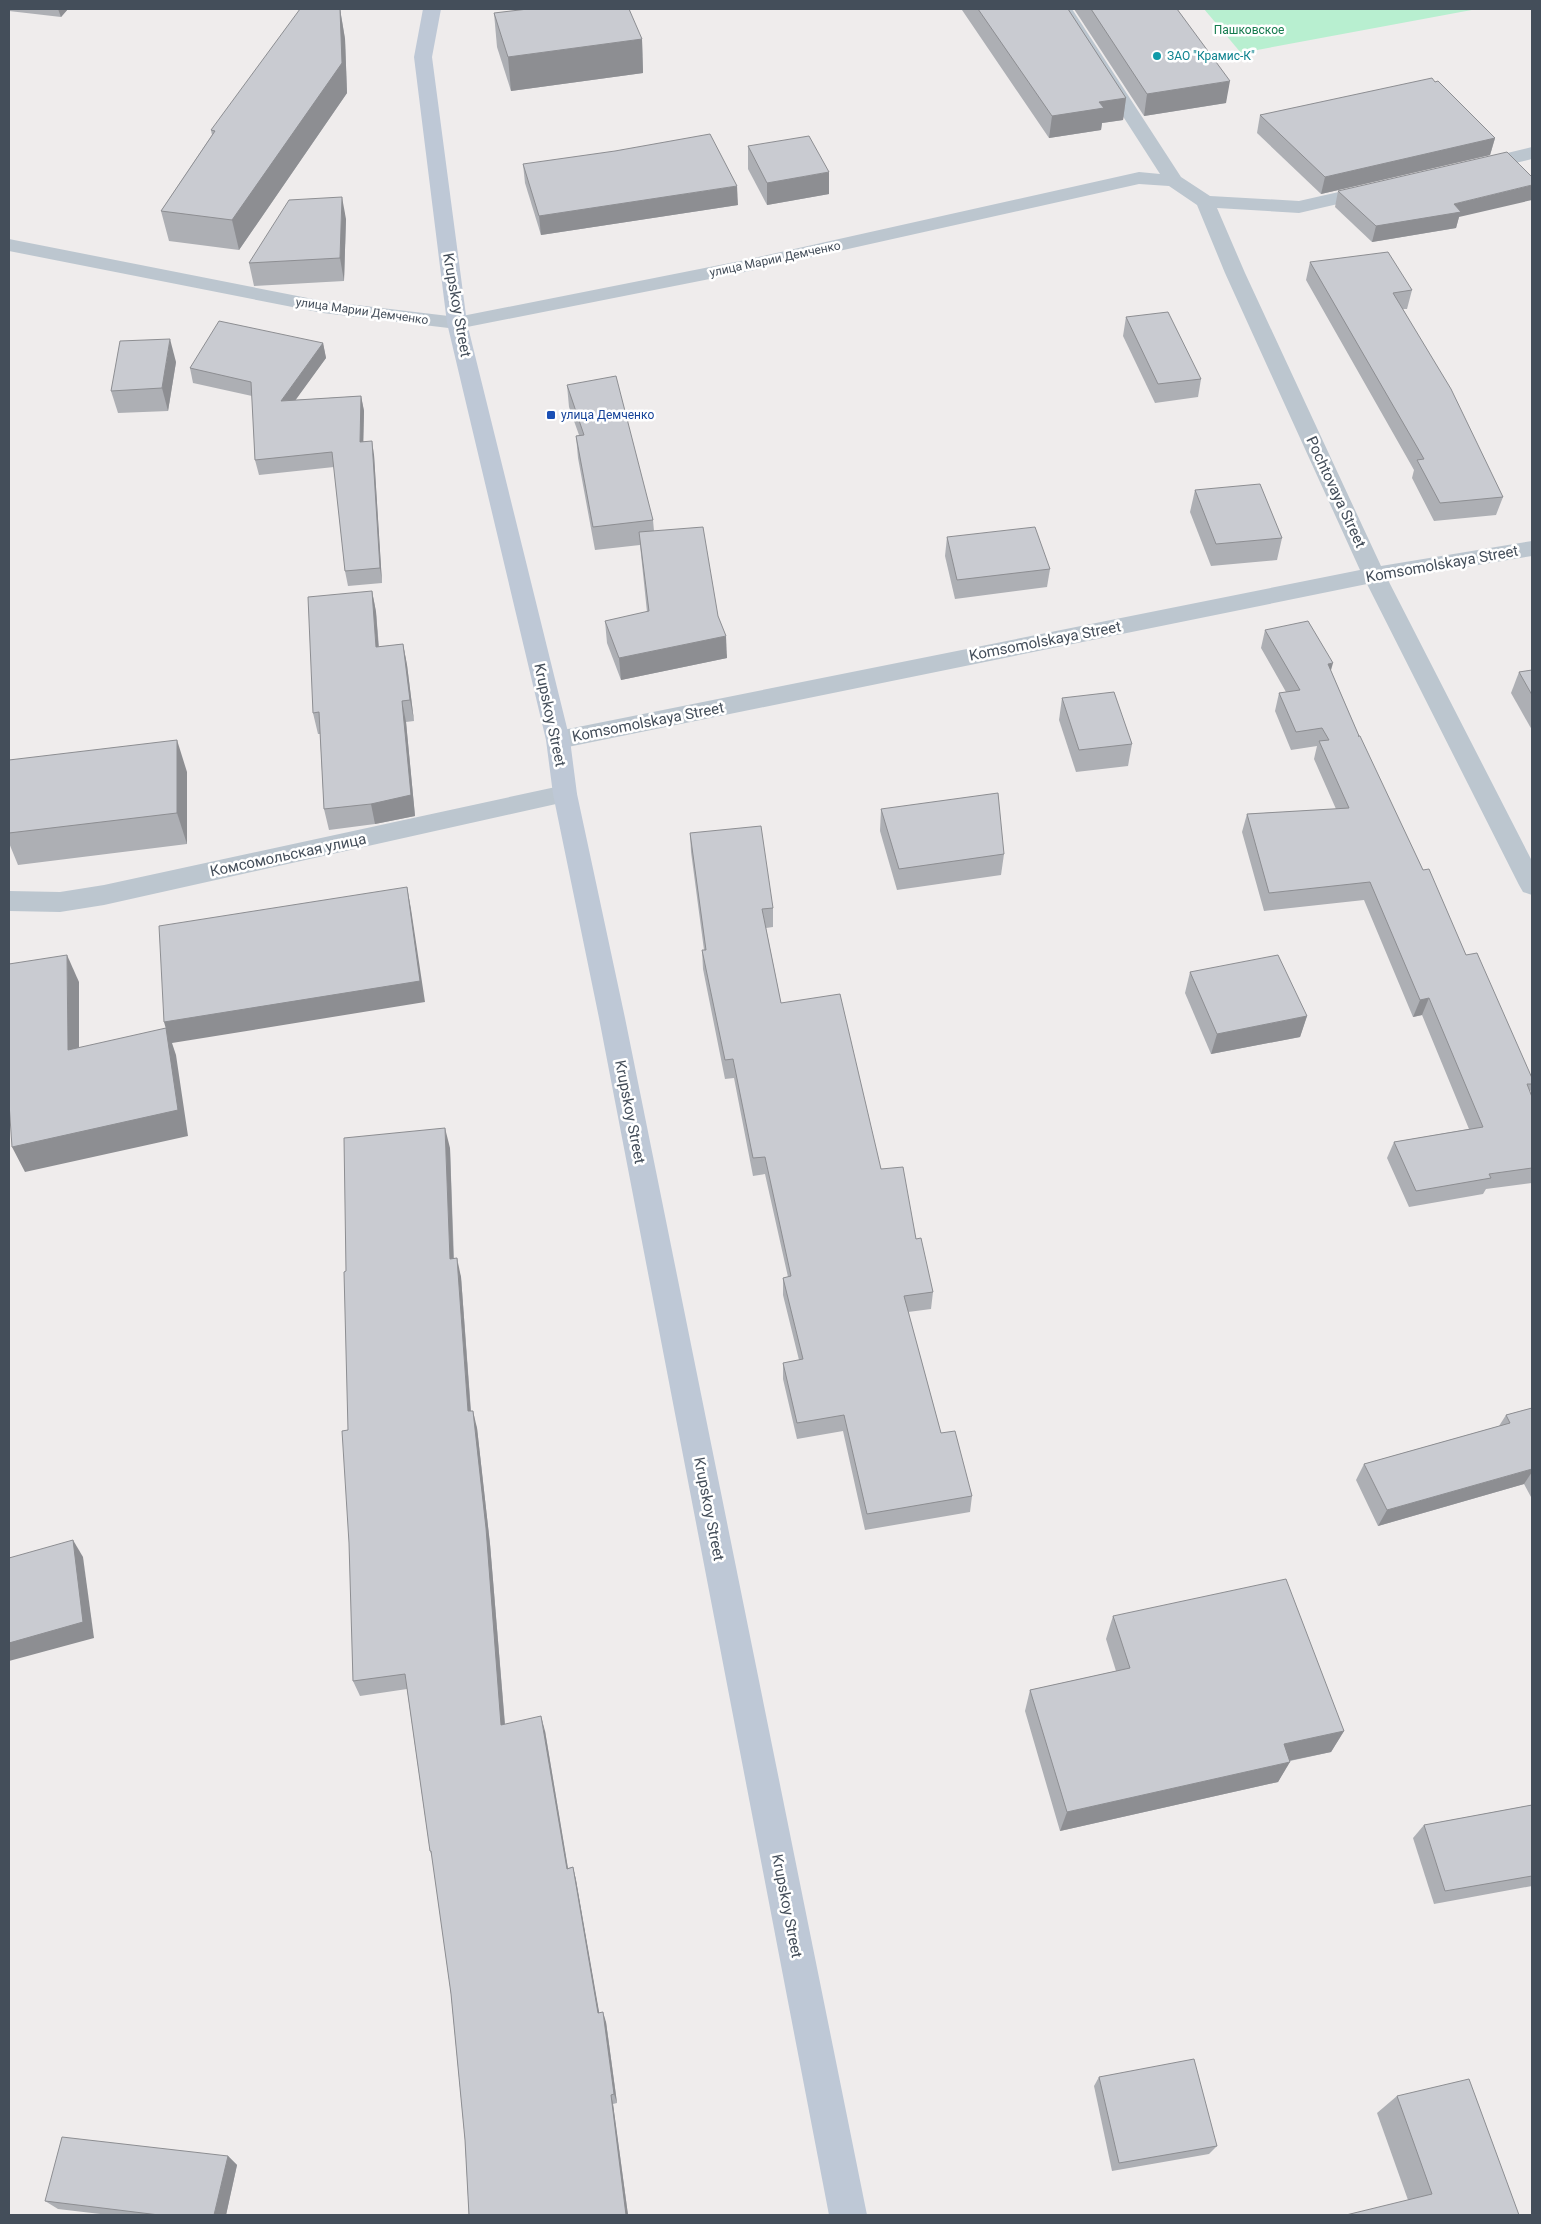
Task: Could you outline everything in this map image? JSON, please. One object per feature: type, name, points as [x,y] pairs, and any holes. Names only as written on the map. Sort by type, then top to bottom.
[{"type":"street","name":"Krupskoy Street","points":[[432,9],[423,57],[457,323],[558,740],[565,794],[612,1018],[848,2215]]},
{"type":"street","points":[[1063,9],[1174,181]]},
{"type":"street","points":[[1454,171],[1532,153]]},
{"type":"street","name":"улица Марии Демченко","points":[[9,245],[323,308],[457,323],[745,266],[1139,178],[1174,181],[1205,202]]},
{"type":"street","points":[[1205,202],[1299,207],[1396,184]]},
{"type":"street","name":"Pochtovaya Street","points":[[1205,202],[1235,273],[1374,575],[1532,885]]},
{"type":"street","name":"Komsomolskaya Street","points":[[558,740],[1374,575],[1532,548]]},
{"type":"street","name":"Комсомольская улица","points":[[9,901],[60,902],[104,895],[565,794]]},
{"type":"green space","name":"Пашковское","points":[[1204,9],[1477,9],[1241,53]]},
{"type":"building","points":[[300,9],[340,9],[342,63],[232,220],[161,211],[215,131],[211,130]]},
{"type":"building","points":[[528,9],[629,9],[642,39],[508,57],[494,13]]},
{"type":"building","points":[[978,9],[1068,9],[1126,98],[1099,102],[1104,108],[1052,116]]},
{"type":"building","name":"ЗАО \"Крамис-К\"","points":[[1091,9],[1177,9],[1230,81],[1147,94]]},
{"type":"building","points":[[1432,78],[1435,82],[1438,81],[1495,138],[1325,177],[1260,115]]},
{"type":"building","points":[[710,134],[737,186],[539,216],[523,164],[615,151]]},
{"type":"building","points":[[809,136],[829,172],[767,183],[748,146]]},
{"type":"building","points":[[1507,152],[1532,177],[1532,185],[1454,204],[1461,212],[1376,226],[1338,191]]},
{"type":"building","points":[[342,197],[340,258],[249,263],[289,200]]},
{"type":"building","points":[[1388,252],[1412,290],[1393,293],[1451,389],[1503,497],[1440,503],[1417,460],[1424,459],[1310,262]]},
{"type":"building","points":[[1168,312],[1201,379],[1158,384],[1126,317]]},
{"type":"building","points":[[219,321],[323,343],[281,401],[361,396],[360,442],[372,441],[380,568],[345,571],[332,452],[255,460],[251,382],[190,368]]},
{"type":"building","points":[[170,339],[162,388],[111,391],[120,341]]},
{"type":"building","points":[[616,376],[653,520],[593,527],[576,436],[584,435],[567,385]]},
{"type":"building","points":[[1260,484],[1282,538],[1216,544],[1195,490]]},
{"type":"building","points":[[703,527],[718,616],[726,636],[619,658],[605,621],[649,611],[639,532]]},
{"type":"building","points":[[1035,527],[1050,569],[957,580],[947,537]]},
{"type":"building","points":[[372,591],[376,647],[403,644],[410,700],[402,701],[411,795],[371,804],[324,809],[319,712],[313,713],[308,597]]},
{"type":"building","points":[[1308,621],[1333,663],[1328,664],[1359,736],[1423,870],[1429,869],[1466,955],[1477,953],[1532,1078],[1532,1084],[1527,1084],[1532,1097],[1532,1168],[1489,1174],[1491,1178],[1416,1191],[1394,1142],[1483,1127],[1429,998],[1420,1000],[1370,882],[1269,893],[1247,814],[1349,808],[1319,741],[1329,740],[1322,728],[1296,732],[1279,693],[1300,690],[1265,630]]},
{"type":"building","points":[[1532,670],[1532,695],[1519,672]]},
{"type":"building","points":[[1114,692],[1132,744],[1079,750],[1062,698]]},
{"type":"building","points":[[177,740],[177,813],[9,833],[9,760]]},
{"type":"building","points":[[998,793],[1004,854],[899,869],[881,809]]},
{"type":"building","points":[[761,826],[773,908],[762,909],[781,1003],[840,994],[881,1169],[903,1167],[916,1239],[921,1238],[933,1292],[904,1296],[941,1433],[955,1431],[972,1496],[867,1514],[844,1415],[797,1423],[783,1363],[803,1359],[783,1278],[791,1276],[765,1157],[753,1158],[733,1059],[725,1060],[702,950],[706,950],[690,833]]},
{"type":"building","points":[[407,887],[420,981],[164,1022],[159,926]]},
{"type":"building","points":[[67,955],[68,1050],[166,1028],[178,1110],[12,1147],[9,1103],[9,964]]},
{"type":"building","points":[[1278,955],[1307,1016],[1217,1034],[1190,972]]},
{"type":"building","points":[[445,1128],[450,1259],[457,1258],[468,1411],[473,1411],[486,1528],[501,1725],[541,1716],[567,1869],[573,1867],[598,2013],[603,2012],[614,2094],[611,2095],[626,2215],[469,2215],[465,2140],[451,1994],[405,1674],[353,1681],[349,1543],[342,1431],[348,1430],[344,1272],[346,1271],[344,1138]]},
{"type":"building","points":[[1532,1408],[1532,1469],[1387,1510],[1364,1464],[1510,1423],[1506,1415]]},
{"type":"building","points":[[73,1540],[83,1622],[9,1643],[9,1558]]},
{"type":"building","points":[[1286,1579],[1344,1731],[1284,1744],[1290,1762],[1067,1812],[1030,1690],[1130,1668],[1113,1616]]},
{"type":"building","points":[[1532,1805],[1532,1876],[1445,1891],[1424,1825]]},
{"type":"building","points":[[1194,2059],[1217,2146],[1119,2163],[1099,2077]]},
{"type":"building","points":[[1469,2079],[1519,2215],[1346,2215],[1432,2194],[1397,2096]]},
{"type":"building","points":[[62,2137],[228,2156],[214,2215],[159,2215],[45,2201]]},
{"type":"place","name":"ЗАО \"Крамис-К\"","points":[[1157,56]]},
{"type":"place","name":"улица Демченко","points":[[551,415]]}]
